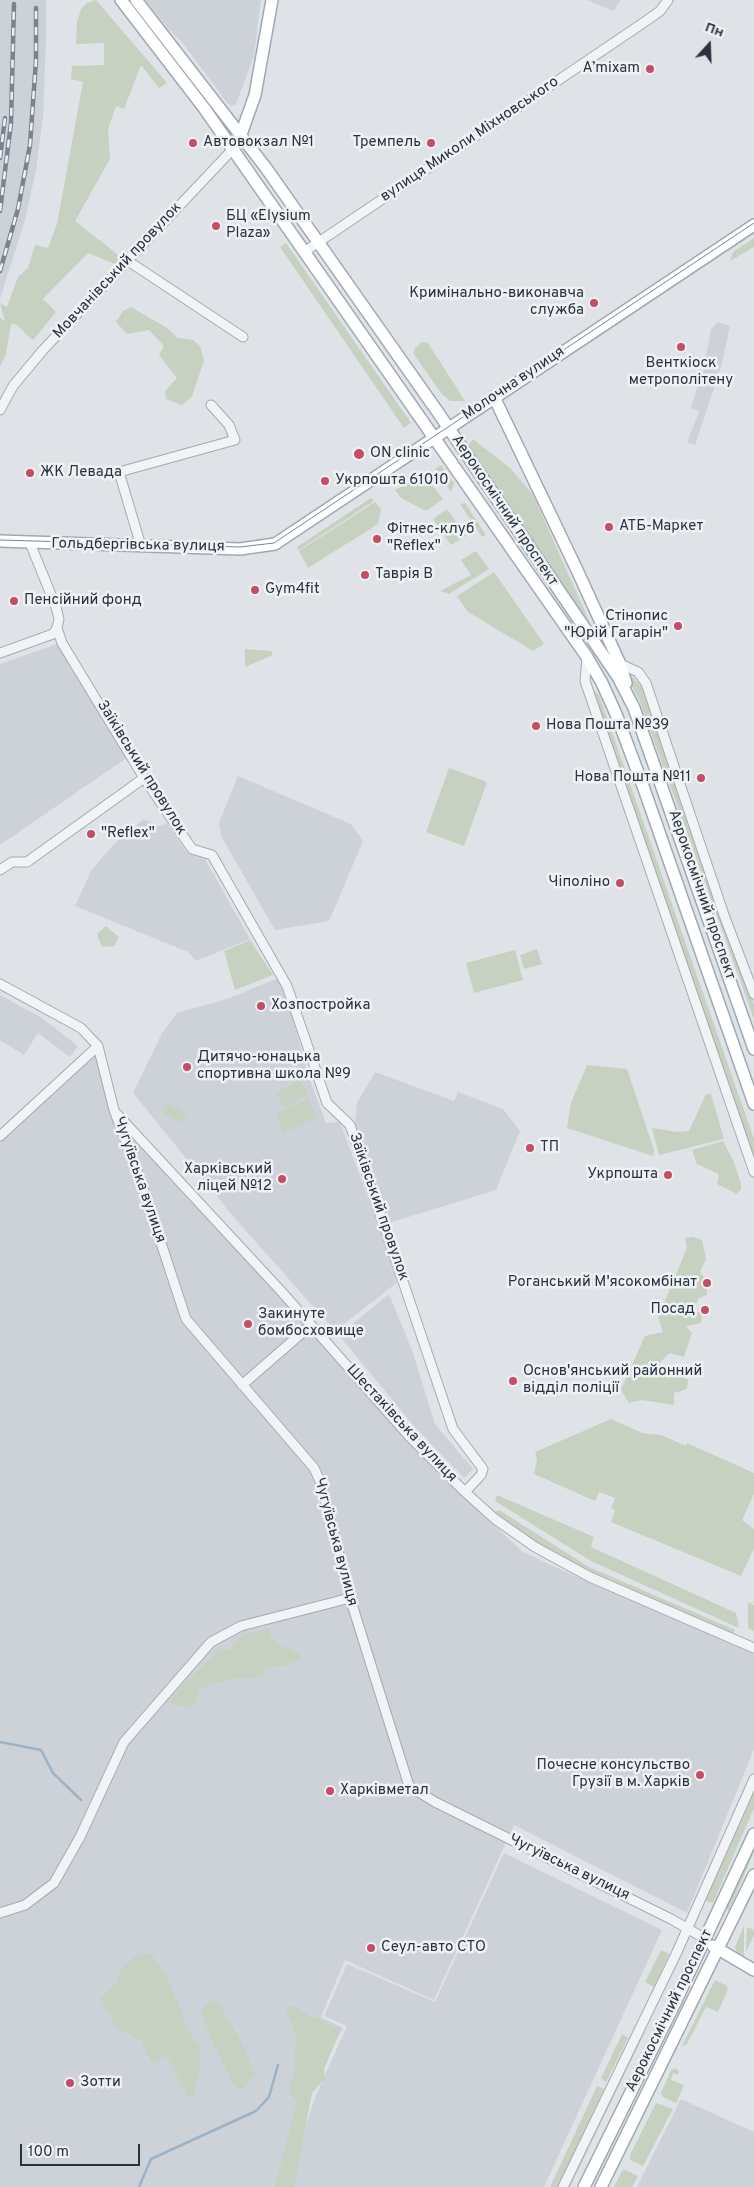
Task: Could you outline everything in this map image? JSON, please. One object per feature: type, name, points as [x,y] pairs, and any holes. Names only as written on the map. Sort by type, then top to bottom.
[{"type":"main road","name":"Аерокосмічний проспект","points":[[121,0],[204,108],[587,657],[616,714],[754,1104]]},
{"type":"main road","name":"Аерокосмічний проспект","points":[[136,0],[255,153],[606,659],[634,708],[754,1049]]},
{"type":"main road","points":[[242,136],[256,95],[272,0]]},
{"type":"main road","points":[[251,109],[251,133],[255,153]]},
{"type":"main road","name":"Мовчанівський провулок","points":[[232,150],[242,136]]},
{"type":"main road","name":"Молочна вулиця","points":[[275,544],[754,225]]},
{"type":"main road","points":[[494,397],[620,664],[634,708]]},
{"type":"main road","name":"Гольдбергівська вулиця","points":[[0,541],[248,549],[275,544]]},
{"type":"main road","points":[[580,623],[588,627],[593,626],[595,609]]},
{"type":"main road","name":"Аерокосмічний проспект","points":[[584,2187],[673,2007],[754,1834]]},
{"type":"main road","name":"Аерокосмічний проспект","points":[[601,2187],[754,1874]]},
{"type":"main road","points":[[704,1938],[718,1949],[754,1970]]},
{"type":"street","name":"вулиця Миколи Міхновського","points":[[304,252],[646,21],[660,11],[668,0]]},
{"type":"street","name":"Мовчанівський провулок","points":[[0,410],[12,386],[43,350],[232,150]]},
{"type":"street","points":[[128,261],[243,337]]},
{"type":"street","points":[[141,546],[119,472],[235,440],[230,425],[211,405]]},
{"type":"street","name":"Заїківський провулок","points":[[30,543],[56,607],[59,619],[57,628],[62,643],[144,778],[192,849],[212,855],[287,986],[326,1103],[350,1125],[453,1429],[483,1469],[481,1476],[465,1492]]},
{"type":"street","points":[[0,653],[53,634],[57,628]]},
{"type":"street","points":[[587,657],[585,681],[754,1172]]},
{"type":"street","points":[[606,659],[638,672],[646,684],[724,915],[754,994]]},
{"type":"street","points":[[0,870],[12,862],[27,862],[144,778]]},
{"type":"street","name":"Чугуївська вулиця","points":[[0,984],[81,1028],[98,1046],[114,1110],[140,1179],[186,1319],[314,1468],[321,1483],[350,1598],[409,1786],[435,1802],[688,1928],[704,1938]]},
{"type":"street","points":[[0,1136],[98,1046]]},
{"type":"street","name":"Шестаківська вулиця","points":[[114,1110],[409,1436],[495,1519],[535,1547],[590,1578],[754,1648]]},
{"type":"street","points":[[242,1385],[311,1326]]},
{"type":"street","points":[[0,1913],[25,1905],[54,1882],[80,1838],[124,1742],[211,1642],[241,1626],[350,1598]]},
{"type":"street","points":[[563,2187],[688,1928],[754,1779]]},
{"type":"shaded area","points":[[0,0],[46,0],[46,40],[43,117],[36,170],[25,220],[0,299]]},
{"type":"shaded area","points":[[145,0],[261,0],[254,56],[236,104],[232,106],[228,104],[182,42],[169,30]]},
{"type":"shaded area","points":[[587,0],[621,0],[613,11]]},
{"type":"shaded area","points":[[717,322],[730,326],[721,367],[695,445],[687,442],[699,412],[691,408],[699,382],[702,379],[711,329]]},
{"type":"shaded area","points":[[57,644],[128,757],[0,845],[0,664]]},
{"type":"shaded area","points":[[238,776],[351,824],[363,841],[329,921],[275,930],[221,836],[219,823]]},
{"type":"shaded area","points":[[144,819],[159,826],[167,823],[187,853],[205,859],[250,939],[196,961],[188,952],[75,906],[91,871],[113,845]]},
{"type":"shaded area","name":"Харківський ліцей №12","points":[[278,978],[291,1012],[309,1077],[326,1123],[340,1122],[399,1281],[335,1331],[232,1215],[133,1093],[162,1033],[177,1013],[230,998]]},
{"type":"shaded area","points":[[0,995],[42,1018],[78,1046],[70,1057],[38,1033],[24,1055],[0,1040]]},
{"type":"shaded area","points":[[95,1053],[111,1116],[276,1292],[443,1478],[523,1552],[584,1580],[754,1651],[754,1749],[687,1913],[514,1825],[434,2000],[345,1960],[321,2017],[343,2028],[307,2094],[277,2187],[0,2187],[0,1135]]},
{"type":"shaded area","points":[[375,1072],[454,1101],[458,1092],[503,1109],[520,1131],[496,1190],[389,1223],[355,1123],[357,1103]]},
{"type":"shaded area","points":[[389,1294],[412,1350],[435,1424],[473,1469],[464,1478],[413,1425],[339,1335]]},
{"type":"shaded area","points":[[504,1853],[662,1930],[544,2187],[285,2187],[316,2095],[347,2026],[324,2016],[347,1964],[435,2002]]},
{"type":"shaded area","points":[[681,2099],[754,2132],[754,2187],[637,2187]]},
{"type":"green space","points":[[96,0],[167,83],[159,88],[141,65],[124,109],[116,106],[108,129],[110,159],[75,221],[122,258],[115,264],[88,253],[43,299],[56,312],[33,340],[15,324],[11,324],[6,354],[0,367],[0,318],[5,321],[0,303],[7,307],[18,277],[28,268],[35,245],[48,248],[57,224],[83,82],[71,79],[72,66],[104,65],[104,43],[76,44],[77,22],[81,9],[87,3]]},
{"type":"green space","points":[[754,238],[754,247],[730,261],[733,252]]},
{"type":"green space","points":[[286,243],[411,423],[404,428],[280,247]]},
{"type":"green space","points":[[131,307],[167,328],[178,338],[193,340],[200,346],[204,361],[192,396],[182,405],[166,399],[165,391],[177,378],[159,355],[164,346],[149,330],[127,334],[116,322],[123,311]]},
{"type":"green space","points":[[422,342],[428,343],[465,401],[450,401],[441,393],[413,353]]},
{"type":"green space","points":[[473,439],[511,469],[533,495],[590,623],[468,445]]},
{"type":"green space","points":[[441,465],[454,483],[451,492],[435,469]]},
{"type":"green space","points":[[423,474],[443,499],[426,511],[401,498],[395,490]]},
{"type":"green space","points":[[371,498],[374,501],[299,550],[297,547]]},
{"type":"green space","points":[[375,502],[381,509],[378,524],[308,568],[299,551]]},
{"type":"green space","points":[[465,503],[486,535],[482,537],[460,504]]},
{"type":"green space","points":[[447,509],[466,536],[451,545],[433,519]]},
{"type":"green space","points":[[476,551],[489,569],[449,594],[440,591],[471,575],[461,560]]},
{"type":"green space","points":[[494,572],[544,644],[533,651],[468,612],[457,596]]},
{"type":"green space","points":[[245,649],[271,651],[273,655],[245,667]]},
{"type":"green space","points":[[630,674],[643,688],[665,744],[754,1005],[754,1019],[640,702],[627,676]]},
{"type":"green space","points":[[593,690],[599,695],[754,1139],[754,1159]]},
{"type":"green space","points":[[449,768],[487,782],[464,846],[426,832]]},
{"type":"green space","points":[[106,926],[119,937],[114,946],[102,947],[97,934]]},
{"type":"green space","points":[[250,940],[273,975],[235,990],[224,951]]},
{"type":"green space","points":[[537,949],[542,964],[524,969],[520,955]]},
{"type":"green space","points":[[515,950],[523,980],[474,993],[466,963]]},
{"type":"green space","points":[[587,1065],[627,1069],[654,1150],[653,1156],[567,1128],[571,1103]]},
{"type":"green space","points":[[300,1080],[308,1094],[284,1108],[276,1093]]},
{"type":"green space","points":[[706,1094],[711,1094],[724,1139],[659,1155],[652,1128],[677,1132],[689,1131]]},
{"type":"green space","points":[[308,1099],[317,1118],[283,1133],[276,1114]]},
{"type":"green space","points":[[166,1103],[186,1113],[182,1124],[162,1112]]},
{"type":"green space","points":[[723,1141],[734,1162],[741,1184],[741,1189],[737,1194],[717,1184],[719,1174],[697,1164],[692,1150]]},
{"type":"green space","points":[[693,1237],[702,1240],[706,1259],[700,1272],[706,1280],[707,1295],[699,1298],[693,1309],[702,1314],[701,1323],[686,1326],[692,1333],[684,1357],[670,1353],[658,1364],[688,1380],[687,1389],[674,1393],[674,1405],[642,1400],[629,1403],[621,1390],[645,1336],[663,1332],[658,1317],[687,1248],[685,1238]]},
{"type":"green space","points":[[611,1419],[642,1433],[661,1435],[686,1446],[687,1443],[754,1473],[754,1494],[742,1520],[754,1529],[754,1548],[741,1576],[611,1522],[615,1510],[611,1508],[615,1498],[599,1492],[595,1501],[534,1474],[537,1459],[535,1452]]},
{"type":"green space","points":[[497,1495],[594,1537],[591,1547],[736,1613],[739,1628],[591,1561],[495,1501]]},
{"type":"green space","points":[[499,1510],[589,1567],[735,1630],[733,1633],[590,1571],[530,1539],[495,1512]]},
{"type":"green space","points":[[748,1602],[754,1605],[754,1631],[748,1628]]},
{"type":"green space","points":[[268,1628],[271,1637],[279,1644],[300,1654],[300,1660],[283,1666],[265,1668],[263,1676],[230,1679],[198,1689],[195,1703],[186,1708],[171,1703],[171,1699],[185,1683],[218,1651],[231,1649],[240,1636]]},
{"type":"green space","points":[[754,1789],[754,1808],[713,1903],[704,1900]]},
{"type":"green space","points":[[754,1845],[754,1852],[729,1910],[726,1908]]},
{"type":"green space","points":[[744,1926],[744,1956],[742,1959],[737,1955],[735,1947]]},
{"type":"green space","points":[[747,1927],[754,1930],[754,1935],[746,1952]]},
{"type":"green space","points":[[661,1950],[669,1954],[654,1987],[645,1982]]},
{"type":"green space","points":[[150,1953],[167,1976],[188,2029],[199,2047],[201,2066],[194,2094],[188,2098],[167,2056],[152,2063],[140,2040],[117,2029],[100,1998],[118,1981],[121,1968],[138,1955]]},
{"type":"green space","points":[[715,1980],[727,1986],[728,1989],[718,2012],[706,2007],[687,2044],[682,2046]]},
{"type":"green space","points":[[217,1999],[243,2045],[255,2074],[243,2090],[235,2087],[210,2036],[202,2013],[207,2003]]},
{"type":"green space","points":[[292,2005],[341,2029],[324,2069],[325,2078],[312,2093],[294,2187],[275,2187],[297,2101],[288,2092],[295,2072],[294,2056],[297,2041],[291,2021],[285,2011]]},
{"type":"green space","points":[[641,2030],[645,2032],[570,2187],[566,2187]]},
{"type":"green space","points":[[622,2034],[628,2038],[606,2082],[601,2078]]},
{"type":"green space","points":[[676,2068],[679,2072],[678,2075],[673,2073],[671,2080],[684,2085],[676,2103],[663,2097],[661,2093],[671,2070]]},
{"type":"green space","points":[[597,2086],[604,2089],[558,2187],[550,2187]]},
{"type":"green space","points":[[656,2103],[673,2109],[643,2166],[630,2160],[630,2155]]},
{"type":"green space","points":[[623,2169],[638,2176],[632,2187],[614,2187]]},
{"type":"waterway","points":[[0,1742],[41,1750],[53,1773],[81,1800]]},
{"type":"waterway","points":[[139,2187],[151,2159],[256,2111],[269,2097],[278,2065]]},
{"type":"tram line","points":[[0,540],[240,547],[274,543],[754,223]]},
{"type":"railway","points":[[0,211],[11,123],[14,4]]},
{"type":"railway","points":[[0,271],[18,209],[30,145],[36,60],[36,8]]},
{"type":"railway","points":[[0,158],[5,118]]},
{"type":"place","name":"A’mixam","points":[[650,69]]},
{"type":"place","name":"Автовокзал №1","points":[[193,143]]},
{"type":"place","name":"Тремпель","points":[[431,143]]},
{"type":"place","name":"БЦ «Elysium Plaza»","points":[[216,226]]},
{"type":"place","name":"Кримінально-виконавча служба","points":[[594,303]]},
{"type":"place","name":"Венткіоск метрополітену","points":[[681,347]]},
{"type":"place","name":"ON clinic","points":[[359,454]]},
{"type":"place","name":"ЖК Левада","points":[[30,473]]},
{"type":"place","name":"Укрпошта 61010","points":[[325,481]]},
{"type":"place","name":"АТБ-Маркет","points":[[609,527]]},
{"type":"place","name":"Фітнес-клуб \"Reflex\"","points":[[377,539]]},
{"type":"place","name":"Таврія В","points":[[365,575]]},
{"type":"place","name":"Gym4fit","points":[[255,590]]},
{"type":"place","name":"Пенсійний фонд","points":[[14,601]]},
{"type":"place","name":"Стінопис \"Юрій Гагарін\"","points":[[678,626]]},
{"type":"place","name":"Нова Пошта №39","points":[[536,726]]},
{"type":"place","name":"Нова Пошта №11","points":[[701,778]]},
{"type":"place","name":"\"Reflex\"","points":[[91,834]]},
{"type":"place","name":"Чіполіно","points":[[620,883]]},
{"type":"place","name":"Хозпостройка","points":[[261,1006]]},
{"type":"place","name":"Дитячо-юнацька спортивна школа №9","points":[[187,1067]]},
{"type":"place","name":"ТП","points":[[530,1148]]},
{"type":"place","name":"Укрпошта","points":[[668,1175]]},
{"type":"place","name":"Харківський ліцей №12","points":[[282,1179]]},
{"type":"place","name":"Роганський М'ясокомбінат","points":[[707,1283]]},
{"type":"place","name":"Посад","points":[[705,1310]]},
{"type":"place","name":"Закинуте бомбосховище","points":[[248,1324]]},
{"type":"place","name":"Основ'янський районний відділ поліції","points":[[513,1381]]},
{"type":"place","name":"Почесне консульство Грузії в м. Харків","points":[[700,1775]]},
{"type":"place","name":"Харківметал","points":[[330,1791]]},
{"type":"place","name":"Сеул-авто СТО","points":[[371,1948]]},
{"type":"place","name":"Зотти","points":[[70,2083]]}]
